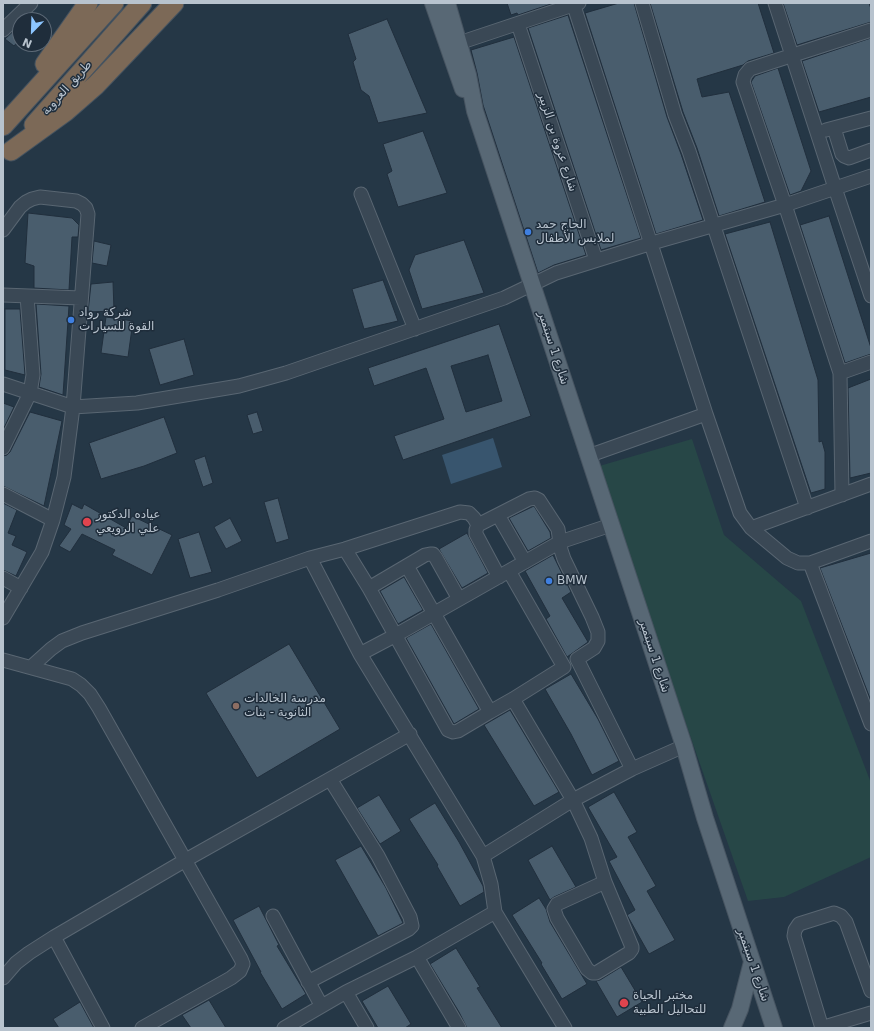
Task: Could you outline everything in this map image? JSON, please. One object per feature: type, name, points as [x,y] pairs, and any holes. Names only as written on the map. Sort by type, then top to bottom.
[{"type":"highway","points":[[3,125],[88,3]]},
{"type":"highway","name":"طريق العروبة","points":[[3,125],[114,3]]},
{"type":"highway","points":[[7,156],[65,112],[96,85],[174,3]]},
{"type":"highway","name":"طريق العروبة","points":[[7,156],[137,9]]},
{"type":"main road","points":[[432,3],[458,77],[475,111]]},
{"type":"main road","points":[[447,3],[468,75],[475,111]]},
{"type":"main road","name":"شارع 1 سبتمبر","points":[[475,111],[684,746],[707,825],[774,1028]]},
{"type":"main road","points":[[732,1028],[740,1009],[752,962]]},
{"type":"street","points":[[3,30],[31,3]]},
{"type":"street","points":[[642,3],[675,115],[689,151],[807,508]]},
{"type":"street","points":[[775,3],[871,296]]},
{"type":"street","points":[[459,43],[575,4],[706,414],[740,513],[751,528],[787,558],[798,563],[810,563],[871,541]]},
{"type":"street","name":"شارع عروة بن الزبير","points":[[518,24],[596,260]]},
{"type":"street","points":[[842,495],[840,374],[743,82],[745,75],[750,69],[871,30]]},
{"type":"street","points":[[817,132],[871,118]]},
{"type":"street","points":[[834,128],[842,154],[844,156],[849,158],[871,150]]},
{"type":"street","points":[[3,384],[73,407],[137,402],[239,386],[286,373],[504,298],[556,274],[596,260],[785,205],[871,176]]},
{"type":"street","points":[[361,194],[415,329]]},
{"type":"street","points":[[3,230],[20,207],[26,202],[40,197],[76,201],[86,208],[88,214],[73,407],[64,477],[53,520],[42,552],[3,618]]},
{"type":"street","points":[[3,295],[81,298]]},
{"type":"street","points":[[3,448],[30,393],[33,375],[27,296]]},
{"type":"street","points":[[840,374],[871,362]]},
{"type":"street","points":[[588,456],[706,414]]},
{"type":"street","points":[[751,528],[871,484]]},
{"type":"street","points":[[3,494],[53,520]]},
{"type":"street","points":[[345,549],[396,635],[448,730],[453,732],[458,731],[513,699],[577,659],[594,648],[598,641],[598,632],[564,560],[558,529],[540,500],[535,498],[529,499],[478,525],[476,534],[504,574],[564,667]]},
{"type":"street","points":[[31,667],[51,649],[82,633],[218,590],[310,558],[345,549],[460,512],[469,513],[478,525]]},
{"type":"street","points":[[498,515],[525,562]]},
{"type":"street","points":[[360,654],[560,542],[611,524]]},
{"type":"street","points":[[369,588],[425,555],[433,554],[460,599]]},
{"type":"street","points":[[310,558],[360,654],[483,856],[491,884],[495,912],[566,1028]]},
{"type":"street","points":[[810,563],[870,718]]},
{"type":"street","points":[[407,566],[490,712]]},
{"type":"street","points":[[3,578],[21,588]]},
{"type":"street","points":[[577,659],[632,769]]},
{"type":"street","points":[[3,660],[72,679],[90,694],[243,964],[240,970],[231,978],[142,1028]]},
{"type":"street","points":[[513,699],[573,800],[591,838],[605,882],[632,949],[629,953],[596,973],[592,973],[587,969],[557,918],[554,908],[558,904],[605,882]]},
{"type":"street","points":[[5,971],[54,937],[184,860],[410,734]]},
{"type":"street","points":[[483,856],[573,800],[632,769],[684,746]]},
{"type":"street","points":[[308,982],[409,929],[412,926],[410,917],[378,856],[330,779]]},
{"type":"street","points":[[284,1028],[346,992],[417,957],[495,912]]},
{"type":"street","points":[[871,991],[846,922],[841,916],[834,913],[799,924],[794,936],[822,1028],[871,1013]]},
{"type":"street","points":[[273,916],[321,1006]]},
{"type":"street","points":[[54,937],[103,1028]]},
{"type":"street","points":[[417,957],[459,1028]]},
{"type":"street","points":[[346,992],[367,1028]]},
{"type":"green space","points":[[692,439],[724,535],[801,601],[871,783],[871,857],[784,897],[748,901],[596,467]]},
{"type":"water","points":[[493,438],[502,467],[451,484],[442,455]]},
{"type":"building","points":[[507,3],[554,3],[518,15],[517,13],[511,15]]},
{"type":"building","points":[[619,3],[634,3],[667,117],[703,220],[656,234],[585,13]]},
{"type":"building","points":[[650,3],[758,3],[774,53],[748,61],[743,65],[697,79],[702,97],[729,92],[765,202],[719,216],[697,148],[683,112]]},
{"type":"building","points":[[783,3],[869,3],[871,9],[871,22],[797,45]]},
{"type":"building","points":[[568,15],[641,238],[601,250],[528,28]]},
{"type":"building","points":[[387,19],[427,113],[378,123],[369,96],[361,90],[353,62],[356,59],[348,34]]},
{"type":"building","points":[[12,32],[12,44],[5,39]]},
{"type":"building","points":[[514,37],[586,255],[554,265],[538,273],[483,105],[471,50]]},
{"type":"building","points":[[871,38],[871,97],[819,112],[802,61]]},
{"type":"building","points":[[778,68],[811,171],[801,191],[790,195],[751,82],[755,76]]},
{"type":"building","points":[[423,131],[447,193],[398,207],[387,174],[392,171],[383,144]]},
{"type":"building","points":[[28,213],[72,218],[79,225],[78,237],[72,237],[69,290],[34,288],[34,266],[25,263]]},
{"type":"building","points":[[829,216],[871,348],[871,354],[845,363],[800,225]]},
{"type":"building","points":[[770,222],[818,380],[819,442],[822,441],[825,452],[825,489],[811,493],[725,234]]},
{"type":"building","points":[[464,240],[484,293],[422,309],[409,270],[415,255]]},
{"type":"building","points":[[94,241],[111,245],[107,266],[92,263]]},
{"type":"building","points":[[383,280],[398,321],[364,329],[352,289]]},
{"type":"building","points":[[113,282],[114,311],[88,312],[91,284]]},
{"type":"building","points":[[36,304],[69,306],[63,395],[39,387],[41,374]]},
{"type":"building","points":[[5,309],[20,309],[25,375],[5,370]]},
{"type":"building","points":[[106,317],[133,321],[128,357],[101,353]]},
{"type":"building","points":[[499,324],[531,416],[403,460],[394,436],[444,419],[426,368],[374,386],[368,368]],"holes":[[[488,355],[502,401],[466,412],[451,366]]]},
{"type":"building","points":[[184,339],[194,375],[160,385],[149,349]]},
{"type":"building","points":[[871,379],[871,473],[850,478],[848,388]]},
{"type":"building","points":[[3,403],[14,407],[3,430]]},
{"type":"building","points":[[30,412],[62,421],[44,506],[3,486],[3,456],[10,452]]},
{"type":"building","points":[[257,412],[263,431],[253,434],[247,415]]},
{"type":"building","points":[[164,417],[177,453],[144,466],[101,479],[89,443]]},
{"type":"building","points":[[205,456],[213,483],[203,487],[194,460]]},
{"type":"building","points":[[278,498],[289,539],[276,543],[264,502]]},
{"type":"building","points":[[3,503],[17,510],[8,533],[16,536],[12,545],[27,552],[16,576],[3,570]]},
{"type":"building","points":[[72,504],[82,509],[84,504],[126,528],[132,516],[172,535],[152,575],[112,555],[115,550],[82,534],[70,552],[59,546],[71,529],[64,525]]},
{"type":"building","points":[[534,506],[550,532],[551,538],[528,551],[509,518]]},
{"type":"building","points":[[230,518],[242,541],[226,549],[214,527]]},
{"type":"building","points":[[199,532],[212,572],[190,578],[178,539]]},
{"type":"building","points":[[467,533],[488,573],[462,588],[439,549]]},
{"type":"building","points":[[871,553],[871,701],[820,568]]},
{"type":"building","points":[[553,555],[571,592],[562,598],[588,642],[567,657],[546,619],[550,616],[525,571]]},
{"type":"building","points":[[404,577],[423,610],[398,624],[380,591]]},
{"type":"building","points":[[431,624],[479,709],[454,724],[406,638]]},
{"type":"building","points":[[289,644],[340,729],[257,778],[206,693]]},
{"type":"building","points":[[571,674],[598,719],[619,761],[592,775],[571,734],[545,689]]},
{"type":"building","points":[[510,710],[559,792],[534,806],[484,725]]},
{"type":"building","points":[[614,792],[637,832],[628,837],[656,886],[647,891],[675,940],[649,954],[627,915],[635,910],[609,861],[617,857],[588,807]]},
{"type":"building","points":[[379,795],[401,831],[380,844],[357,808]]},
{"type":"building","points":[[435,803],[459,842],[483,886],[484,892],[460,906],[437,866],[438,865],[409,819]]},
{"type":"building","points":[[361,846],[386,888],[403,923],[378,936],[335,860]]},
{"type":"building","points":[[552,846],[576,887],[550,900],[528,860]]},
{"type":"building","points":[[539,898],[546,909],[550,922],[587,984],[562,999],[541,964],[542,963],[512,915]]},
{"type":"building","points":[[259,906],[279,945],[277,946],[306,994],[282,1009],[260,972],[233,920]]},
{"type":"building","points":[[456,948],[480,987],[477,988],[502,1028],[467,1028],[430,964]]},
{"type":"building","points":[[621,967],[642,1002],[617,1017],[596,981]]},
{"type":"building","points":[[388,986],[411,1024],[405,1028],[378,1028],[362,1001]]},
{"type":"building","points":[[209,1000],[226,1028],[191,1028],[182,1015]]},
{"type":"building","points":[[80,1002],[94,1028],[59,1028],[53,1019]]},
{"type":"place","name":"الحاج حمد لملابس الأطفال","points":[[528,232]]},
{"type":"place","name":"شركة رواد القوة للسيارات","points":[[71,320]]},
{"type":"place","name":"عياده الدكتور علي الرويعي","points":[[87,522]]},
{"type":"place","name":"BMW","points":[[549,581]]},
{"type":"place","name":"مدرسة الخالدات الثانوية - بنات","points":[[236,706]]},
{"type":"place","name":"مختبر الحياة للتحاليل الطبية","points":[[624,1003]]}]
